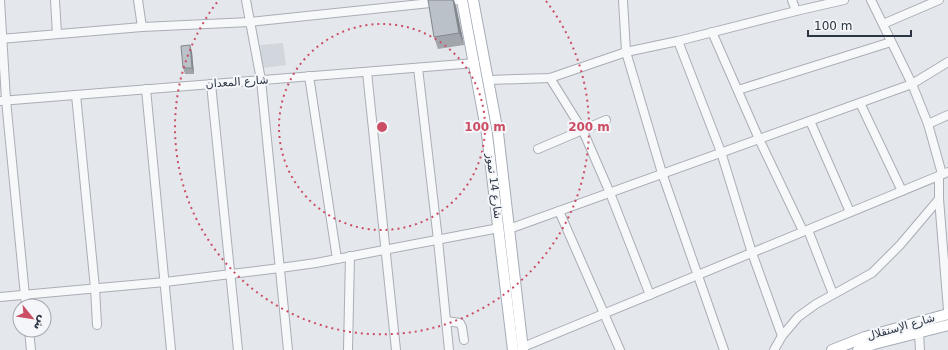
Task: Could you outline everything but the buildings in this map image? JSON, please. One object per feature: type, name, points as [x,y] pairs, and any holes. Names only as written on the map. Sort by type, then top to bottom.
[{"type":"main road","name":"شارع 14 تموز","points":[[460,0],[474,63],[487,134],[523,348]]},
{"type":"main road","name":"شارع 14 تموز","points":[[473,0],[498,132],[513,350]]},
{"type":"main road","name":"شارع الإستقلال","points":[[832,350],[865,337],[948,314]]},
{"type":"main road","name":"شارع الإستقلال","points":[[858,350],[874,344],[948,325]]},
{"type":"street","points":[[0,0],[3,100],[25,298]]},
{"type":"street","points":[[55,0],[57,34]]},
{"type":"street","points":[[138,0],[142,27]]},
{"type":"street","points":[[246,0],[261,80],[288,350]]},
{"type":"street","points":[[1,39],[142,27],[250,22],[460,0]]},
{"type":"street","points":[[623,0],[626,52],[662,173],[724,350]]},
{"type":"street","points":[[792,0],[796,11]]},
{"type":"street","points":[[489,80],[550,78],[626,52],[678,41],[844,0]]},
{"type":"street","points":[[871,0],[912,84],[928,124],[943,174],[939,199],[946,249],[948,310]]},
{"type":"street","points":[[883,24],[939,0]]},
{"type":"street","points":[[712,32],[759,139],[806,231],[833,294]]},
{"type":"street","points":[[678,41],[722,152],[752,253],[782,336]]},
{"type":"street","points":[[738,90],[891,42]]},
{"type":"street","points":[[0,298],[165,282],[280,268],[504,229],[559,212],[662,173],[912,84],[948,62]]},
{"type":"street","name":"شارع المعدان","points":[[3,100],[474,63]]},
{"type":"street","points":[[418,68],[449,350]]},
{"type":"street","points":[[367,72],[396,350]]},
{"type":"street","points":[[308,76],[337,259]]},
{"type":"street","points":[[550,78],[583,131],[610,193],[650,295]]},
{"type":"street","points":[[211,84],[238,350]]},
{"type":"street","points":[[146,89],[171,350]]},
{"type":"street","points":[[76,95],[95,288],[97,325]]},
{"type":"street","points":[[860,103],[902,191]]},
{"type":"street","points":[[928,124],[948,115]]},
{"type":"street","points":[[538,149],[606,120]]},
{"type":"street","points":[[810,121],[850,212]]},
{"type":"street","points":[[523,348],[943,174]]},
{"type":"street","points":[[774,350],[782,336],[798,317],[816,304],[872,273],[900,245],[939,199]]},
{"type":"street","points":[[559,212],[620,350]]},
{"type":"street","points":[[348,350],[350,256]]},
{"type":"street","points":[[446,321],[460,323],[464,340]]},
{"type":"street","points":[[919,333],[920,350]]},
{"type":"street","points":[[29,338],[31,350]]},
{"type":"shaded area","points":[[283,43],[286,65],[263,68],[260,45]]}]
